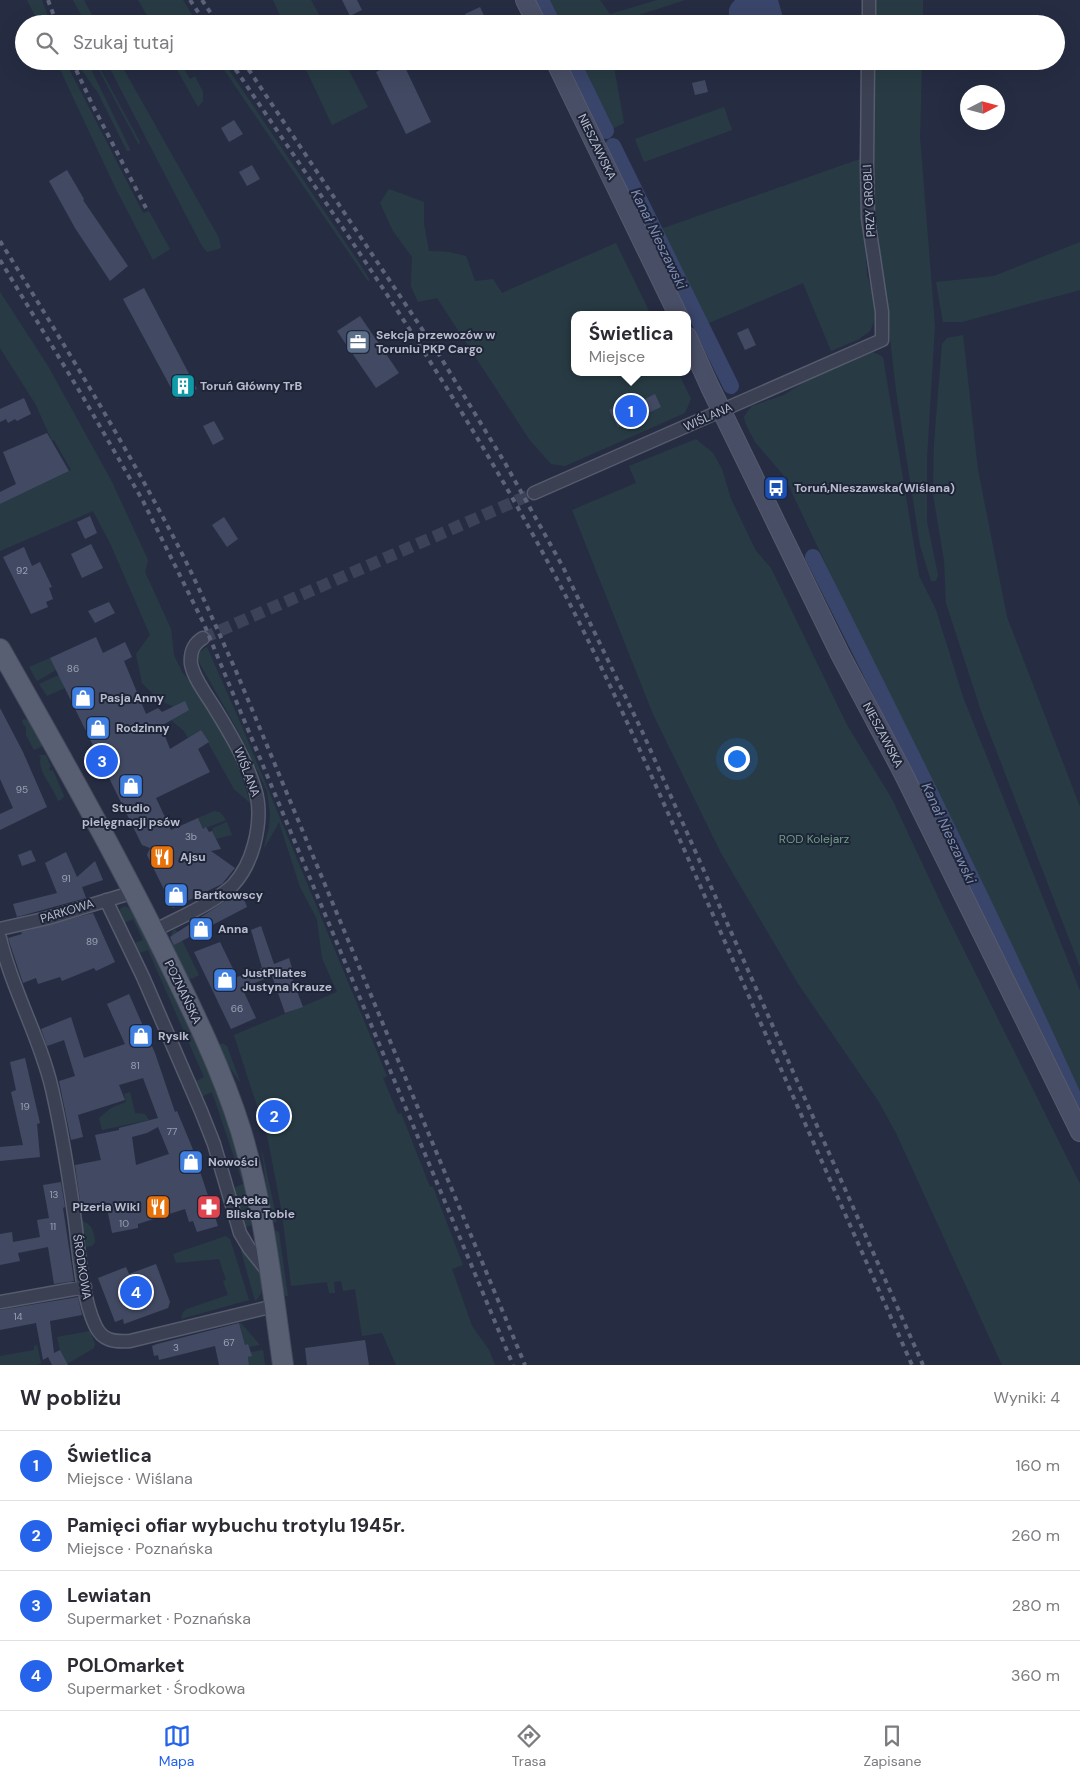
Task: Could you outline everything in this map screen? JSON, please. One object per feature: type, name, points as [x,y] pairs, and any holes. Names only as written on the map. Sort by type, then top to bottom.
[{"type":"main road","points":[[525,0],[532,15]]},
{"type":"main road","name":"NIESZAWSKA","points":[[559,70],[676,311]]},
{"type":"main road","name":"NIESZAWSKA","points":[[691,345],[836,645],[903,773],[1080,1132]]},
{"type":"main road","name":"POZNAŃSKA","points":[[0,649],[134,892],[208,1044],[235,1115],[258,1200],[283,1365]]},
{"type":"street","points":[[869,0],[869,15]]},
{"type":"street","name":"PRZY GROBLI","points":[[868,70],[868,218],[882,312],[882,340]]},
{"type":"street","name":"WIŚLANA","points":[[534,493],[882,340]]},
{"type":"street","name":"WIŚLANA","points":[[154,931],[215,898],[233,884],[241,874],[251,855],[259,820],[255,789],[243,759],[192,668],[192,650],[198,641],[203,638]]},
{"type":"street","name":"PARKOWA","points":[[0,929],[48,918],[134,892]]},
{"type":"street","points":[[106,900],[143,977],[201,1111],[214,1144],[240,1233],[270,1275]]},
{"type":"street","name":"ŚRODKOWA","points":[[0,938],[8,969],[29,1016],[52,1087],[85,1287],[94,1324],[106,1338],[113,1341],[130,1341],[145,1339],[274,1306]]},
{"type":"street","points":[[0,1302],[85,1287]]},
{"type":"green space","points":[[27,0],[42,0],[48,15],[34,15]]},
{"type":"green space","points":[[73,0],[84,0],[92,15],[81,15]]},
{"type":"green space","points":[[138,0],[183,0],[192,15],[147,15]]},
{"type":"green space","points":[[273,0],[311,0],[319,15],[280,15]]},
{"type":"green space","points":[[533,0],[600,0],[610,14],[657,0],[685,0],[639,15],[540,15]]},
{"type":"green space","points":[[875,0],[923,0],[923,15],[874,15]]},
{"type":"green space","points":[[60,70],[70,70],[143,213],[149,211],[170,249],[153,260],[116,189]]},
{"type":"green space","points":[[82,70],[91,70],[130,151],[127,151],[98,93]]},
{"type":"green space","points":[[99,70],[101,70],[140,142],[139,145]]},
{"type":"green space","points":[[111,70],[124,70],[219,238],[221,248],[207,252],[202,246]]},
{"type":"green space","points":[[177,70],[184,70],[190,79],[195,76],[203,92],[203,101],[198,107]]},
{"type":"green space","points":[[224,70],[229,70],[358,261],[370,280],[368,281]]},
{"type":"green space","points":[[306,70],[349,70],[368,107],[332,125]]},
{"type":"green space","points":[[567,70],[615,70],[624,123],[600,133],[591,113],[588,113]]},
{"type":"green space","points":[[873,70],[922,70],[920,138],[935,326],[927,457],[927,522],[938,575],[936,581],[931,581],[920,545],[896,390],[875,205]]},
{"type":"green space","points":[[724,107],[732,130],[644,162],[635,139]]},
{"type":"green space","points":[[860,159],[867,275],[877,314],[870,331],[859,339],[831,351],[803,283],[702,326],[655,231]]},
{"type":"green space","points":[[389,189],[424,202],[424,224],[429,251],[449,252],[466,256],[475,281],[493,279],[502,293],[616,243],[649,311],[571,311],[571,376],[680,376],[691,399],[685,413],[565,466],[551,464],[529,439],[437,298],[418,302],[411,286],[412,257],[393,231],[380,203]]},
{"type":"green space","points":[[1080,242],[1080,290],[962,322],[943,322],[936,282],[994,276]]},
{"type":"green space","points":[[0,292],[48,366],[112,482],[148,560],[145,572],[171,629],[174,655],[182,672],[198,691],[235,758],[251,804],[234,789],[201,730],[188,738],[184,731],[171,720],[174,718],[172,706],[159,700],[142,683],[136,654],[150,635],[110,543],[93,511],[0,551],[0,504],[71,470],[54,440],[52,441],[36,405],[0,348]]},
{"type":"green space","points":[[963,335],[978,470],[1007,617],[1080,807],[1080,967],[981,711],[946,603],[944,560],[933,494],[934,444],[942,344],[947,338]]},
{"type":"green space","points":[[873,352],[883,357],[919,576],[936,610],[963,697],[1080,991],[1080,1099],[784,476],[755,442],[745,422],[744,417],[752,406],[784,395],[810,378]]},
{"type":"green space","name":"ROD Kolejarz","points":[[696,439],[713,453],[722,469],[731,499],[756,551],[771,568],[847,725],[892,799],[944,910],[1080,1184],[1080,1365],[1002,1365],[896,1133],[879,1102],[797,982],[721,853],[653,714],[572,510],[636,483],[629,466]]},
{"type":"green space","points":[[207,647],[387,1076],[383,1078],[398,1114],[401,1113],[430,1187],[433,1187],[463,1265],[452,1269],[472,1326],[489,1350],[495,1365],[396,1365],[382,1333],[362,1336],[355,1289],[343,1291],[341,1281],[334,1282],[335,1293],[329,1293],[327,1282],[291,1286],[282,1213],[268,1140],[234,1035],[337,992],[322,958],[317,919],[300,887],[279,822],[264,847],[270,814],[267,791],[238,731],[199,662],[198,653]]},
{"type":"green space","points":[[50,658],[56,670],[37,681],[29,667]]},
{"type":"green space","points":[[59,675],[65,688],[47,696],[39,684]]},
{"type":"green space","points":[[22,720],[29,721],[42,745],[34,750],[26,735],[26,727]]},
{"type":"green space","points":[[46,755],[51,767],[49,768],[50,771],[53,770],[64,796],[58,801],[41,768],[41,757],[38,756]]},
{"type":"green space","points":[[214,811],[220,812],[226,820],[203,829],[198,818]]},
{"type":"green space","points":[[227,822],[232,835],[216,839],[212,831],[213,828]]},
{"type":"green space","points":[[125,906],[136,917],[159,962],[217,1090],[239,1157],[252,1225],[245,1227],[234,1190],[243,1184],[212,1092],[203,1096],[201,1094],[196,1081],[204,1077],[148,950],[139,953],[135,946],[135,943],[143,940],[133,919],[124,923],[119,912]]},
{"type":"green space","points":[[174,929],[178,932],[199,975],[192,979],[188,978],[172,947],[171,935]]},
{"type":"green space","points":[[222,1043],[227,1046],[241,1084],[226,1062],[219,1045]]},
{"type":"green space","points":[[130,1092],[135,1113],[145,1114],[149,1120],[102,1130],[99,1118],[111,1108],[126,1102],[124,1094]]},
{"type":"green space","points":[[261,1146],[276,1222],[273,1222],[267,1192]]},
{"type":"green space","points":[[81,1221],[92,1228],[95,1242],[92,1246],[87,1247],[84,1243]]},
{"type":"green space","points":[[275,1230],[279,1232],[288,1296],[282,1293]]},
{"type":"green space","points":[[226,1236],[230,1239],[249,1300],[181,1319],[183,1312],[187,1309],[228,1295],[223,1281],[226,1280],[219,1259],[176,1263],[173,1254]]},
{"type":"green space","points":[[240,1247],[256,1266],[261,1277],[261,1293],[255,1301]]},
{"type":"green space","points":[[239,1323],[260,1345],[249,1347],[248,1344],[245,1345]]},
{"type":"green space","points":[[90,1331],[95,1344],[94,1348],[67,1364],[60,1350],[57,1337]]},
{"type":"green space","points":[[37,1345],[41,1363],[37,1365],[0,1365],[0,1356],[34,1350],[34,1346]]},
{"type":"green space","points":[[263,1350],[265,1365],[249,1365],[248,1357],[251,1352]]},
{"type":"water","points":[[735,0],[778,0],[782,15],[729,15]]},
{"type":"building","points":[[342,0],[357,0],[362,10],[350,15]]},
{"type":"building","points":[[480,7],[484,15],[466,15]]},
{"type":"building","points":[[380,70],[406,70],[431,122],[406,134],[376,72]]},
{"type":"building","points":[[705,80],[708,92],[695,95],[692,83]]},
{"type":"building","points":[[234,120],[243,134],[229,142],[221,128]]},
{"type":"building","points":[[252,165],[260,179],[247,186],[239,172]]},
{"type":"building","points":[[67,170],[83,200],[128,266],[110,281],[75,228],[49,181]]},
{"type":"building","points":[[144,288],[197,389],[177,399],[123,299]]},
{"type":"building","points":[[360,316],[399,373],[376,388],[337,331]]},
{"type":"building","points":[[748,328],[756,345],[745,350],[737,333]]},
{"type":"building","points":[[655,394],[661,407],[618,427],[609,410],[634,398],[637,403]]},
{"type":"building","points":[[24,398],[31,414],[17,421],[15,419],[8,423],[6,419],[0,422],[0,409]]},
{"type":"building","points":[[214,421],[224,439],[213,445],[203,426]]},
{"type":"building","points":[[47,433],[69,471],[0,504],[0,492],[16,484],[3,452]]},
{"type":"building","points":[[90,516],[97,533],[85,539],[77,522]]},
{"type":"building","points":[[224,517],[238,539],[227,547],[212,525]]},
{"type":"building","points":[[91,544],[103,568],[82,578],[71,554]]},
{"type":"building","points":[[24,547],[32,566],[40,562],[52,587],[49,588],[53,599],[46,602],[48,607],[31,614],[3,557]]},
{"type":"building","points":[[109,602],[115,613],[95,623],[88,611]]},
{"type":"building","points":[[96,637],[103,653],[125,642],[132,657],[124,661],[146,714],[158,708],[162,712],[185,701],[189,710],[161,726],[170,749],[201,730],[209,742],[198,749],[210,772],[156,798],[171,830],[198,818],[203,829],[206,827],[209,832],[212,831],[221,849],[211,851],[235,868],[222,884],[173,908],[147,855],[150,848],[142,845],[50,658]]},
{"type":"building","points":[[0,708],[23,752],[47,807],[0,830],[0,814],[13,808],[0,779]]},
{"type":"building","points":[[31,850],[36,861],[22,866],[18,855]]},
{"type":"building","points":[[66,852],[77,877],[95,861],[103,880],[82,887],[86,898],[17,917],[13,904],[57,893],[45,863]]},
{"type":"building","points":[[241,891],[247,907],[174,945],[170,937]]},
{"type":"building","points":[[93,913],[115,962],[96,971],[94,968],[62,981],[60,977],[38,984],[36,978],[23,983],[8,938],[22,934],[21,932]]},
{"type":"building","points":[[261,926],[274,964],[289,958],[292,968],[289,970],[303,1007],[285,1013],[272,976],[242,988],[256,1018],[231,1029],[194,952],[220,942],[237,977],[262,968],[251,930]]},
{"type":"building","points":[[129,994],[155,1053],[175,1112],[177,1111],[192,1147],[218,1226],[197,1232],[193,1221],[189,1222],[185,1209],[138,1224],[138,1228],[112,1233],[106,1203],[81,1208],[75,1165],[101,1160],[95,1135],[158,1118],[143,1078],[119,1085],[125,1100],[78,1115],[83,1137],[71,1140],[59,1081],[75,1076],[64,1040],[47,1046],[41,1029],[71,1017],[84,1058],[125,1044],[107,1004]],"holes":[[[158,1127],[169,1154],[136,1165],[132,1137],[147,1133]]]},
{"type":"building","points":[[25,1058],[40,1123],[37,1124],[40,1157],[0,1161],[0,1147],[23,1145],[11,1092],[16,1090],[10,1062]]},
{"type":"building","points":[[61,1182],[74,1281],[54,1284],[48,1247],[18,1253],[20,1261],[0,1265],[0,1234],[12,1232],[13,1242],[40,1237],[37,1220],[49,1218],[43,1185]]},
{"type":"building","points":[[156,1264],[170,1302],[168,1308],[124,1324],[123,1319],[115,1322],[98,1278],[126,1267],[129,1274]]},
{"type":"building","points":[[78,1297],[82,1315],[50,1321],[54,1353],[60,1350],[68,1365],[52,1365],[48,1357],[43,1360],[36,1323],[0,1330],[0,1310]]},
{"type":"building","points":[[239,1323],[245,1345],[248,1344],[252,1356],[248,1357],[249,1365],[219,1365],[215,1346],[159,1360],[158,1355],[154,1356],[152,1346],[157,1344]]},
{"type":"building","points":[[365,1340],[369,1365],[307,1365],[305,1348]]},
{"type":"waterway","name":"Kanał Nieszawski","points":[[541,0],[548,15]]},
{"type":"waterway","name":"Kanał Nieszawski","points":[[576,70],[606,131]]},
{"type":"waterway","name":"Kanał Nieszawski","points":[[613,146],[731,386]]},
{"type":"waterway","name":"Kanał Nieszawski","points":[[813,557],[882,694],[1016,971],[1080,1111]]},
{"type":"tunnel","points":[[203,638],[534,493]]},
{"type":"railway","points":[[48,0],[54,15]]},
{"type":"railway","points":[[190,0],[200,15]]},
{"type":"railway","points":[[202,0],[212,15]]},
{"type":"railway","points":[[76,70],[146,208]]},
{"type":"railway","points":[[236,70],[438,374],[515,502],[551,568],[595,654],[636,741],[912,1365]]},
{"type":"railway","points":[[249,70],[438,353],[505,463],[563,567],[642,731],[923,1365]]},
{"type":"railway","points":[[0,241],[112,426],[175,540],[199,588],[236,671],[525,1365]]},
{"type":"railway","points":[[0,260],[143,501],[204,624],[513,1365]]},
{"type":"place","name":"Sekcja przewozów w Toruniu PKP Cargo","points":[[358,342]]},
{"type":"place","name":"Toruń Główny TrB","points":[[183,386]]},
{"type":"place","name":"Świetlica","points":[[631,411]]},
{"type":"place","name":"Toruń,Nieszawska(Wiślana)","points":[[776,488]]},
{"type":"place","name":"Pasja Anny","points":[[83,698]]},
{"type":"place","name":"Rodzinny","points":[[98,728]]},
{"type":"place","name":"Lewiatan","points":[[102,761]]},
{"type":"place","name":"Studio pielęgnacji psów","points":[[131,786]]},
{"type":"place","name":"Ajsu","points":[[162,857]]},
{"type":"place","name":"Bartkowscy","points":[[176,895]]},
{"type":"place","name":"Anna","points":[[201,929]]},
{"type":"place","name":"JustPilates Justyna Krauze","points":[[225,980]]},
{"type":"place","name":"Rysik","points":[[141,1036]]},
{"type":"place","name":"Pamięci ofiar wybuchu trotylu 1945r.","points":[[274,1116]]},
{"type":"place","name":"Nowości","points":[[191,1162]]},
{"type":"place","name":"Pizeria Wikl","points":[[158,1207]]},
{"type":"place","name":"Apteka Bliska Tobie","points":[[209,1207]]},
{"type":"place","name":"POLOmarket","points":[[136,1292]]}]
